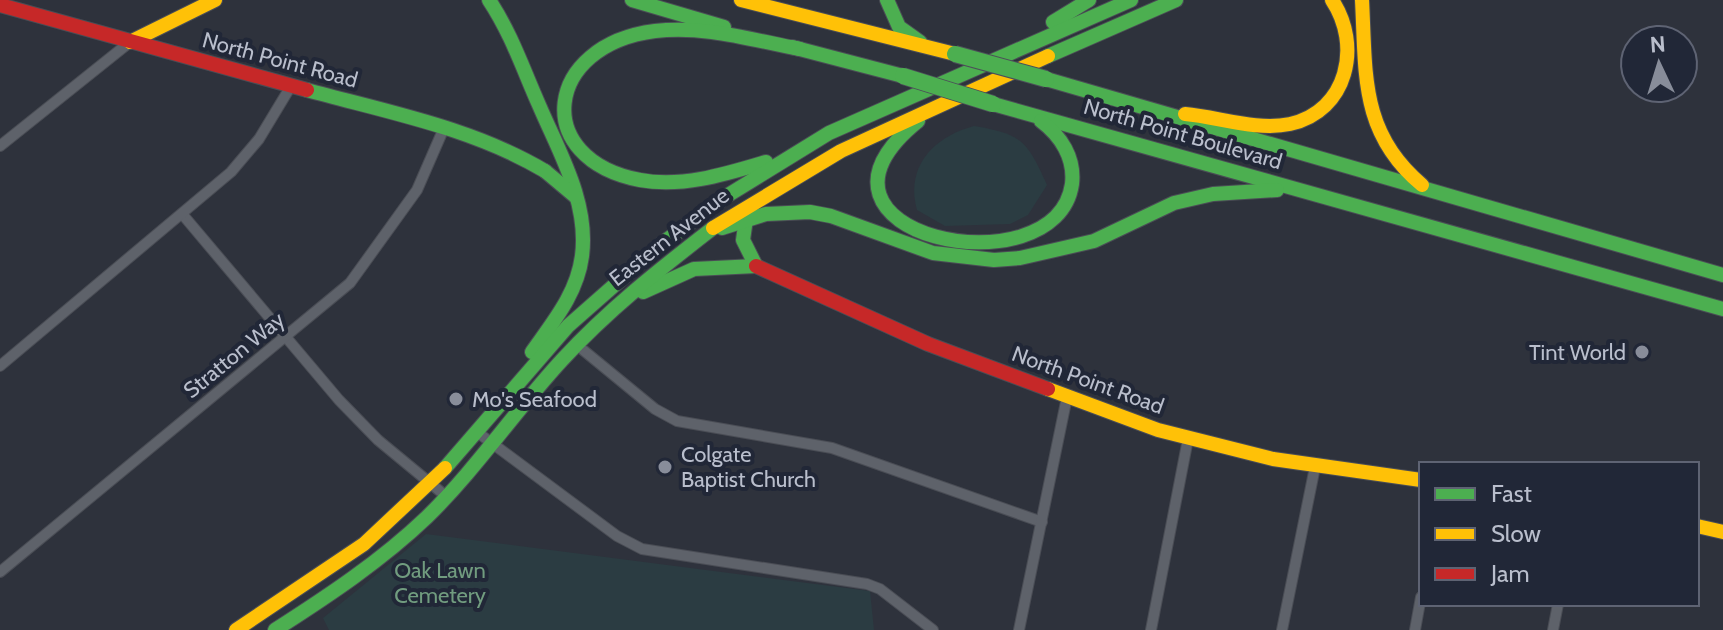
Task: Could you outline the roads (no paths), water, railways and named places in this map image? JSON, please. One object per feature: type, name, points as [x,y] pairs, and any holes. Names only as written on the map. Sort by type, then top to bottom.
[{"type":"main road","points":[[130,42],[215,0]]},
{"type":"main road","points":[[489,0],[573,180],[580,202],[584,240],[574,285],[564,307],[513,386]]},
{"type":"main road","name":"North Point Boulevard","points":[[632,0],[1723,309]]},
{"type":"main road","name":"North Point Boulevard","points":[[741,0],[1046,79],[1437,195],[1723,275]]},
{"type":"main road","points":[[887,0],[899,27],[919,42],[950,53]]},
{"type":"main road","points":[[947,79],[1006,45],[1071,14],[1089,0]]},
{"type":"main road","name":"Eastern Avenue","points":[[236,630],[338,565],[431,483],[566,328],[647,253],[712,204],[786,156],[947,79],[1131,0]]},
{"type":"main road","name":"Eastern Avenue","points":[[275,630],[349,581],[398,543],[447,497],[577,345],[617,305],[702,235],[756,198],[860,140],[1176,0]]},
{"type":"main road","points":[[1149,12],[1182,0]]},
{"type":"main road","points":[[1167,114],[1209,115],[1256,127],[1281,127],[1314,115],[1336,92],[1349,57],[1349,34],[1332,0]]},
{"type":"main road","points":[[1362,0],[1374,127],[1384,148],[1407,175],[1437,195]]},
{"type":"main road","name":"North Point Road","points":[[0,5],[444,128],[511,151],[545,171],[580,202]]},
{"type":"main road","points":[[786,156],[713,178],[665,182],[626,177],[580,150],[567,130],[563,104],[569,80],[583,61],[608,44],[642,34],[668,30],[699,32],[800,49]]},
{"type":"main road","points":[[952,99],[894,139],[882,159],[878,180],[883,205],[904,226],[919,233],[974,240],[1018,240],[1046,229],[1061,214],[1072,183],[1070,158],[1055,130],[1029,114]]},
{"type":"main road","points":[[702,235],[766,214],[810,212],[842,220],[921,250],[962,258],[1007,259],[1094,241],[1174,203],[1253,190],[1300,190]]},
{"type":"main road","points":[[756,198],[744,221],[745,249],[756,266]]},
{"type":"main road","points":[[617,305],[694,269],[756,266]]},
{"type":"main road","name":"North Point Road","points":[[756,266],[928,344],[1188,439],[1315,467],[1419,480]]},
{"type":"main road","points":[[1699,526],[1723,532]]},
{"type":"main road","points":[[338,565],[349,581]]},
{"type":"street","points":[[0,146],[130,42]]},
{"type":"street","points":[[0,366],[183,215],[250,152],[291,86]]},
{"type":"street","name":"Stratton Way","points":[[0,572],[350,283],[417,190],[444,128]]},
{"type":"street","points":[[183,215],[376,438],[447,497]]},
{"type":"street","points":[[577,345],[655,409],[677,421],[832,448],[1042,522]]},
{"type":"street","points":[[1019,630],[1067,397]]},
{"type":"street","points":[[477,432],[617,536],[642,549],[867,584],[880,589],[933,630]]},
{"type":"street","points":[[1151,630],[1188,439]]},
{"type":"street","points":[[1282,630],[1315,467]]},
{"type":"street","points":[[1415,630],[1419,606]]},
{"type":"street","points":[[1553,630],[1558,606]]},
{"type":"place","name":"Tint World","points":[[1642,352]]},
{"type":"place","name":"Mo's Seafood","points":[[456,399]]},
{"type":"place","name":"Colgate Baptist Church","points":[[665,467]]},
{"type":"park label","name":"Oak Lawn Cemetery","points":[[440,582]]}]
